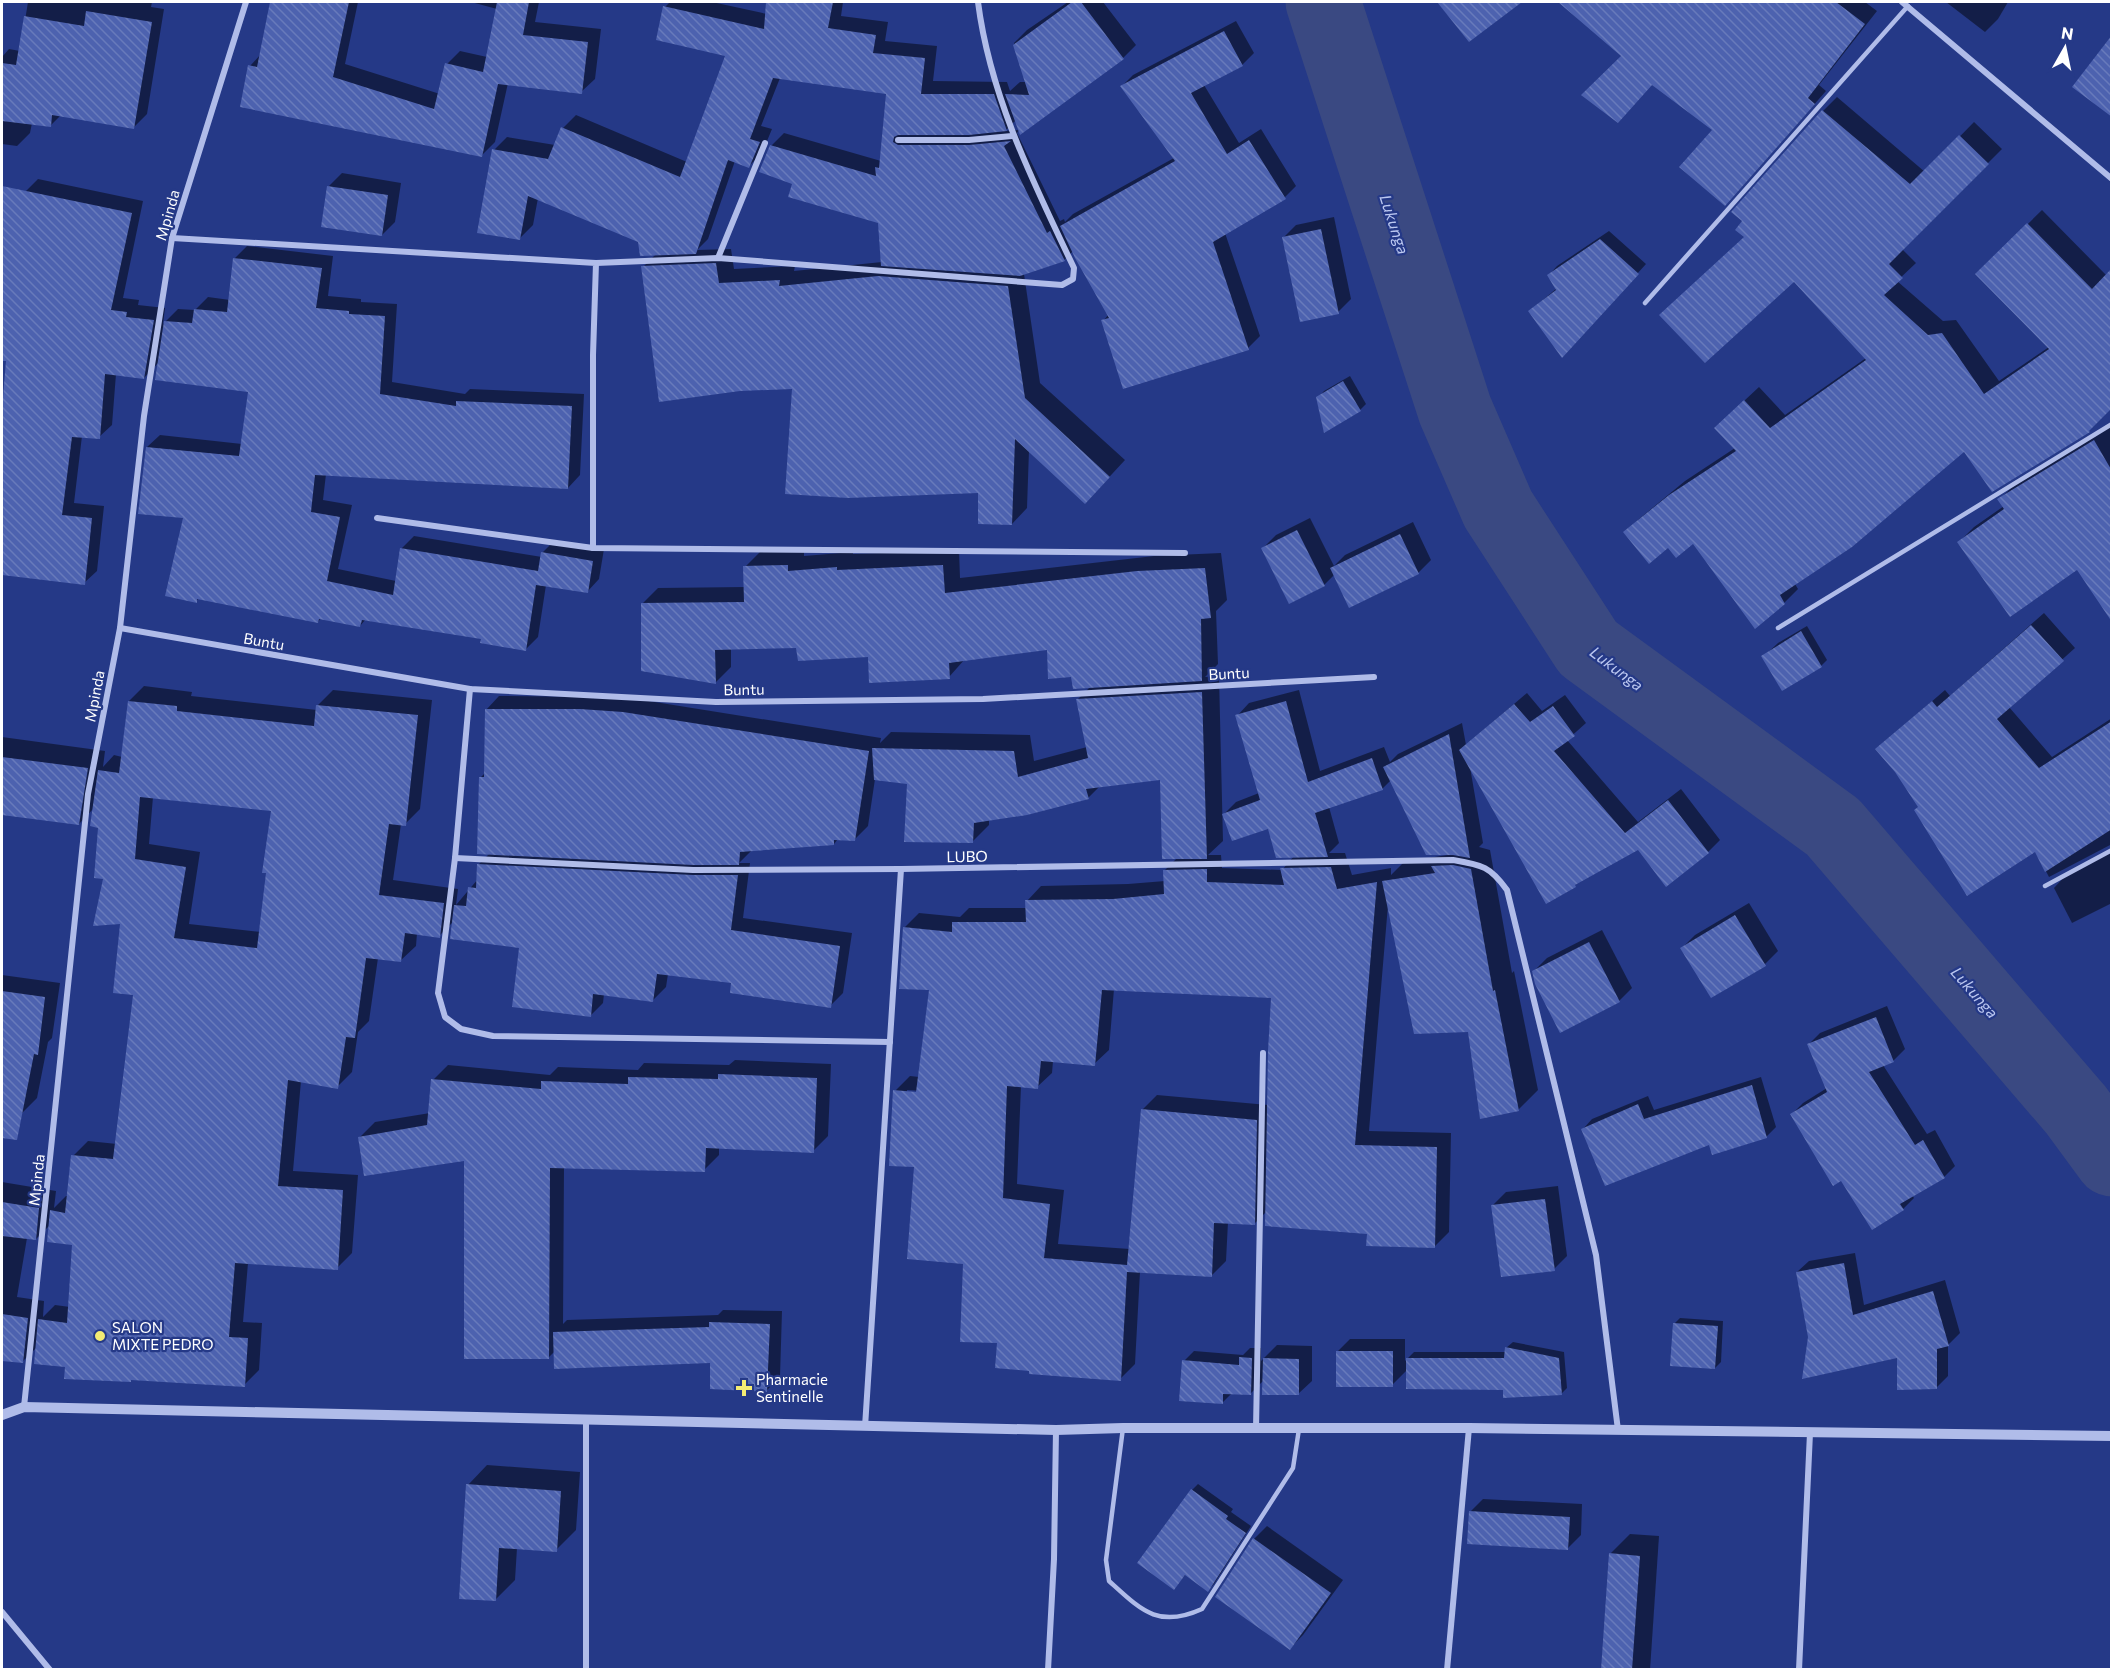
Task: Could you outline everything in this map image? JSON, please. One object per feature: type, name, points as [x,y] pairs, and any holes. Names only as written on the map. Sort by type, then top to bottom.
[{"type":"street","name":"Mpinda","points":[[24,1407],[88,794],[120,628],[144,416],[172,238],[246,2]]},
{"type":"street","points":[[172,238],[597,263],[718,258],[1062,285],[1073,279],[1074,268],[1012,136],[982,34],[978,2]]},
{"type":"street","points":[[1905,4],[2112,179]]},
{"type":"street","points":[[898,140],[969,140],[1012,136]]},
{"type":"street","points":[[718,258],[765,143]]},
{"type":"street","points":[[593,548],[593,355],[597,263]]},
{"type":"street","points":[[377,518],[593,548],[1185,552]]},
{"type":"street","name":"Buntu","points":[[120,628],[470,689],[716,702],[983,699],[1374,677]]},
{"type":"street","points":[[470,689],[455,858],[438,993],[445,1017],[461,1029],[493,1036],[890,1042]]},
{"type":"street","name":"LUBO","points":[[455,858],[693,870],[1453,860],[1480,865],[1496,875],[1507,890],[1596,1256],[1618,1431]]},
{"type":"street","points":[[865,1427],[901,869]]},
{"type":"street","points":[[1256,1429],[1263,1053]]},
{"type":"street","points":[[2,1415],[24,1407],[1056,1430],[1469,1428],[2112,1436]]},
{"type":"street","points":[[586,1421],[586,1670]]},
{"type":"street","points":[[1447,1670],[1469,1428]]},
{"type":"street","points":[[1048,1670],[1054,1559],[1056,1430]]},
{"type":"street","points":[[1799,1670],[1810,1433]]},
{"type":"street","points":[[2,1612],[50,1670]]},
{"type":"lane","points":[[1645,303],[1905,4]]},
{"type":"lane","points":[[1778,628],[2112,424]]},
{"type":"lane","points":[[2045,886],[2112,850]]},
{"type":"lane","points":[[1123,1428],[1106,1560],[1109,1581],[1154,1616],[1170,1618],[1185,1617],[1202,1609],[1293,1468],[1299,1428]]},
{"type":"building","points":[[270,2],[349,2],[333,77],[434,109],[445,63],[483,72],[497,2],[529,2],[523,35],[588,42],[582,94],[498,84],[482,157],[240,107],[248,65],[257,67]]},
{"type":"building","points":[[766,2],[833,2],[828,28],[876,35],[873,53],[925,58],[921,94],[994,94],[1007,131],[969,135],[898,135],[894,137],[893,142],[898,145],[969,145],[1011,141],[1004,146],[1047,233],[1050,231],[1065,261],[1020,276],[881,266],[878,223],[788,197],[792,184],[759,172],[770,145],[876,176],[875,167],[879,168],[886,94],[773,78],[750,139],[760,142],[749,168],[728,160],[696,254],[640,256],[638,242],[528,196],[520,240],[477,233],[492,149],[548,159],[561,127],[680,177],[725,56],[656,40],[663,6],[764,29]]},
{"type":"building","points":[[1072,2],[1081,2],[1124,59],[1020,135],[1005,94],[1029,95],[1013,45]]},
{"type":"building","points":[[1437,2],[1522,2],[1469,42]]},
{"type":"building","points":[[1558,2],[1836,2],[1865,24],[1808,98],[1815,104],[1725,206],[1679,167],[1712,130],[1652,85],[1618,123],[1581,95],[1621,56]]},
{"type":"building","points":[[86,11],[152,22],[134,129],[52,115],[51,127],[2,121],[2,63],[16,65],[24,16],[84,26]]},
{"type":"building","points":[[1224,31],[1243,66],[1191,93],[1227,154],[1249,140],[1286,199],[1213,242],[1249,350],[1123,389],[1101,320],[1109,318],[1075,258],[1060,226],[1175,161],[1120,86]]},
{"type":"building","points":[[2112,35],[2112,117],[2072,87]]},
{"type":"building","points":[[1822,110],[1910,184],[1959,135],[1989,164],[1889,264],[1903,278],[1884,295],[1928,335],[1942,333],[1984,394],[2049,349],[1975,274],[2027,223],[2092,289],[2112,268],[2112,408],[2090,432],[1992,492],[1964,452],[1852,547],[1780,595],[1785,604],[1755,629],[1693,544],[1676,558],[1668,548],[1649,564],[1623,532],[1669,495],[1736,451],[1714,428],[1744,400],[1770,428],[1866,360],[1794,282],[1705,363],[1659,315],[1744,237],[1735,230],[1742,221],[1731,212]]},
{"type":"building","points":[[2,186],[132,213],[111,310],[127,312],[126,317],[154,320],[144,379],[105,374],[100,439],[72,437],[62,515],[92,518],[85,585],[2,575],[2,408],[6,361],[2,361]]},
{"type":"building","points":[[327,186],[388,195],[382,236],[321,227]]},
{"type":"building","points":[[1321,229],[1339,314],[1300,322],[1282,237]]},
{"type":"building","points":[[1600,239],[1639,274],[1562,358],[1528,311],[1556,290],[1547,275]]},
{"type":"building","points":[[233,258],[322,268],[316,308],[349,311],[349,314],[385,316],[380,394],[456,406],[456,401],[572,406],[568,489],[315,475],[311,512],[340,517],[327,581],[393,595],[400,548],[538,571],[541,552],[593,561],[588,593],[536,585],[526,651],[480,643],[481,639],[362,620],[360,627],[319,619],[318,623],[197,599],[197,603],[165,596],[183,518],[138,514],[146,447],[239,456],[248,392],[155,380],[164,321],[192,323],[194,309],[227,312]]},
{"type":"building","points":[[716,263],[719,283],[780,280],[779,286],[878,276],[1008,286],[1025,398],[1110,477],[1085,504],[1015,439],[1012,525],[978,524],[978,493],[848,498],[785,494],[792,389],[740,391],[659,402],[641,266]]},
{"type":"building","points":[[1343,381],[1361,411],[1324,433],[1316,397]]},
{"type":"building","points":[[2094,440],[2112,471],[2112,622],[2077,570],[2010,617],[1957,542],[2004,509],[1997,499]]},
{"type":"building","points":[[1297,530],[1325,586],[1289,604],[1261,548]]},
{"type":"building","points":[[1400,534],[1419,574],[1349,608],[1330,568]]},
{"type":"building","points":[[788,565],[788,571],[837,567],[837,570],[943,565],[945,593],[1137,571],[1205,568],[1211,618],[1201,619],[1202,681],[1073,689],[1071,677],[1048,679],[1047,650],[949,663],[950,679],[869,683],[868,657],[798,661],[796,648],[715,650],[716,684],[641,671],[641,603],[744,602],[743,566]]},
{"type":"building","points":[[2031,625],[2064,661],[1997,719],[2039,768],[2112,721],[2112,829],[2045,872],[2035,852],[1967,896],[1914,810],[1918,807],[1895,772],[1875,749],[1932,701],[1937,707]]},
{"type":"building","points":[[1801,631],[1822,667],[1782,691],[1761,656]]},
{"type":"building","points":[[1202,692],[1207,859],[1162,859],[1160,780],[1086,789],[1089,799],[1027,815],[974,823],[973,843],[904,842],[907,784],[874,780],[872,748],[1014,751],[1018,777],[1088,758],[1076,699]]},
{"type":"building","points":[[128,701],[177,706],[177,711],[314,726],[316,705],[418,715],[406,826],[389,824],[379,895],[444,903],[440,938],[405,933],[401,962],[366,958],[355,1038],[346,1037],[338,1089],[288,1080],[278,1186],[343,1190],[338,1270],[235,1263],[229,1337],[248,1338],[245,1387],[131,1380],[131,1382],[64,1379],[65,1367],[34,1364],[38,1319],[67,1323],[72,1245],[47,1242],[50,1210],[65,1213],[71,1155],[113,1159],[133,995],[113,993],[120,924],[93,926],[103,879],[94,878],[98,828],[90,826],[98,770],[119,773]],"holes":[[[140,797],[271,811],[262,873],[266,873],[257,948],[174,938],[186,867],[135,859]]]},
{"type":"building","points":[[1286,701],[1308,782],[1372,758],[1383,790],[1315,813],[1328,857],[1276,858],[1268,829],[1232,841],[1222,814],[1260,800],[1235,715]]},
{"type":"building","points":[[1514,704],[1530,722],[1553,706],[1575,736],[1554,751],[1625,833],[1668,800],[1709,853],[1666,887],[1638,850],[1546,904],[1459,750]]},
{"type":"building","points":[[485,709],[580,709],[623,712],[869,751],[855,841],[834,840],[834,845],[740,852],[739,865],[693,865],[477,854],[479,777],[484,777]]},
{"type":"building","points":[[1449,734],[1470,858],[1453,855],[1426,855],[1383,767]]},
{"type":"building","points":[[2,757],[88,768],[79,825],[2,815]]},
{"type":"building","points":[[477,864],[693,875],[738,875],[731,930],[840,946],[831,1008],[730,993],[731,983],[657,974],[653,1002],[593,994],[591,1017],[512,1007],[519,948],[450,939],[454,905],[466,906],[468,887],[476,888]]},
{"type":"building","points":[[1453,865],[1471,869],[1493,991],[1495,990],[1519,1111],[1480,1119],[1468,1032],[1414,1034],[1382,881],[1435,873],[1431,866]]},
{"type":"building","points":[[1331,867],[1337,889],[1377,882],[1355,1145],[1437,1147],[1435,1248],[1366,1246],[1367,1234],[1265,1226],[1271,998],[1102,990],[1095,1066],[1041,1061],[1038,1089],[1007,1086],[1003,1198],[1050,1204],[1044,1258],[1127,1265],[1141,1109],[1257,1120],[1255,1225],[1214,1223],[1212,1277],[1127,1272],[1121,1381],[1029,1374],[1029,1371],[995,1368],[997,1343],[960,1342],[963,1264],[907,1259],[914,1167],[889,1166],[893,1090],[916,1092],[929,990],[899,989],[903,927],[952,932],[952,922],[1026,922],[1025,900],[1113,899],[1164,894],[1163,870],[1207,869],[1207,882],[1284,885],[1280,868]]},
{"type":"building","points":[[1735,915],[1766,966],[1711,998],[1680,948]]},
{"type":"building","points":[[1589,942],[1620,1002],[1560,1033],[1535,984],[1532,971]]},
{"type":"building","points":[[2,991],[45,997],[38,1055],[34,1054],[17,1140],[2,1138]]},
{"type":"building","points":[[1876,1017],[1894,1062],[1869,1072],[1915,1145],[1923,1140],[1945,1178],[1900,1204],[1904,1210],[1872,1230],[1841,1181],[1833,1186],[1790,1114],[1827,1092],[1807,1044]]},
{"type":"building","points":[[718,1074],[817,1078],[814,1153],[706,1148],[705,1172],[550,1168],[549,1359],[464,1359],[464,1161],[364,1176],[358,1137],[427,1125],[431,1079],[541,1089],[541,1081],[628,1084],[628,1077],[718,1079]]},
{"type":"building","points":[[1752,1085],[1767,1138],[1712,1155],[1709,1145],[1605,1186],[1581,1129],[1638,1104],[1644,1119]]},
{"type":"building","points":[[1545,1199],[1555,1271],[1501,1277],[1491,1205]]},
{"type":"building","points":[[2,1202],[39,1208],[36,1240],[2,1236]]},
{"type":"building","points":[[1844,1263],[1853,1315],[1933,1291],[1949,1346],[1937,1349],[1937,1389],[1897,1390],[1897,1358],[1802,1379],[1808,1337],[1796,1272]]},
{"type":"building","points":[[2,1314],[28,1318],[23,1363],[2,1361]]},
{"type":"building","points":[[709,1322],[770,1324],[767,1392],[710,1389],[710,1363],[554,1369],[553,1332],[709,1327]]},
{"type":"building","points":[[1673,1323],[1718,1326],[1715,1369],[1670,1366]]},
{"type":"building","points":[[1505,1347],[1559,1358],[1562,1395],[1503,1398],[1503,1390],[1406,1389],[1406,1358],[1504,1358]]},
{"type":"building","points":[[1336,1351],[1393,1351],[1393,1387],[1336,1387]]},
{"type":"building","points":[[1239,1357],[1252,1358],[1251,1395],[1223,1394],[1223,1404],[1179,1401],[1182,1360],[1239,1365]]},
{"type":"building","points":[[1263,1358],[1299,1359],[1299,1395],[1262,1395]]},
{"type":"building","points":[[466,1484],[561,1491],[557,1552],[499,1548],[496,1601],[459,1599]]},
{"type":"building","points":[[1191,1489],[1228,1516],[1226,1519],[1246,1533],[1208,1592],[1185,1575],[1174,1590],[1137,1563]]},
{"type":"building","points":[[1469,1511],[1570,1517],[1568,1550],[1467,1544]]},
{"type":"building","points":[[1253,1538],[1331,1593],[1290,1650],[1215,1597]]},
{"type":"building","points":[[1609,1553],[1640,1556],[1632,1670],[1601,1670]]},
{"type":"waterway","name":"Lukunga","points":[[1323,2],[1455,410],[1498,509],[1588,648],[1833,827],[2076,1110],[2112,1159]]},
{"type":"place","name":"SALON MIXTE PEDRO","points":[[100,1336]]},
{"type":"place","name":"Pharmacie Sentinelle","points":[[744,1388]]}]
